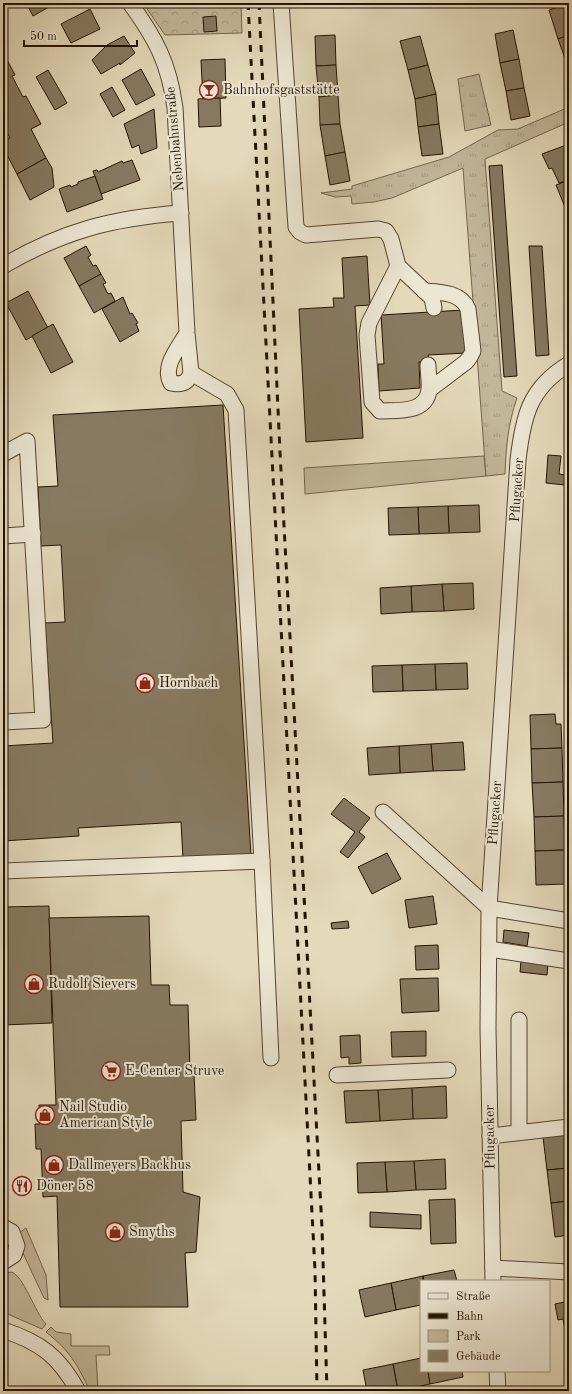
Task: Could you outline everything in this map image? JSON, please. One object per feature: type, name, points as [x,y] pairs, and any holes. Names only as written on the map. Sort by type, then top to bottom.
[{"type":"street","name":"Nebenbahnstraße","points":[[130,3],[151,33],[160,51],[169,75],[175,108],[186,333],[192,373]]},
{"type":"street","points":[[281,3],[296,223],[300,232],[306,235],[378,229],[386,232],[391,239],[398,266],[432,298],[434,308]]},
{"type":"street","points":[[3,266],[57,238],[92,226],[129,218],[181,213]]},
{"type":"street","points":[[398,266],[369,323],[367,335],[372,402],[380,411],[412,409],[420,406],[426,399],[429,390],[428,365]]},
{"type":"street","points":[[424,291],[448,292],[466,304],[468,309],[472,351],[466,362],[429,390]]},
{"type":"street","points":[[186,333],[168,368],[167,375],[171,383],[178,385],[185,383],[190,379],[192,373],[227,394],[236,410],[262,861],[271,1058]]},
{"type":"street","name":"Pflugacker","points":[[493,1275],[490,1136],[489,908],[521,435],[525,416],[532,398],[543,383],[569,364]]},
{"type":"street","points":[[3,454],[28,441],[43,720],[3,722]]},
{"type":"street","points":[[3,536],[33,534]]},
{"type":"street","points":[[383,812],[489,908],[569,921]]},
{"type":"street","points":[[3,871],[262,861]]},
{"type":"street","points":[[489,949],[569,961]]},
{"type":"street","points":[[519,1020],[519,1132]]},
{"type":"street","points":[[337,1075],[448,1070]]},
{"type":"street","points":[[490,1136],[569,1127]]},
{"type":"street","points":[[3,1227],[12,1232],[17,1246],[14,1255],[3,1262]]},
{"type":"street","points":[[493,1275],[569,1272]]},
{"type":"street","points":[[3,1330],[27,1338],[47,1351],[57,1360],[78,1391]]},
{"type":"street","points":[[497,1372],[498,1391]]},
{"type":"green space","points":[[143,3],[241,3],[242,33],[165,35]]},
{"type":"green space","points":[[479,74],[491,125],[465,131],[458,79]]},
{"type":"green space","points":[[569,107],[569,122],[485,159],[502,391],[517,398],[511,417],[508,436],[505,474],[486,476],[463,168],[392,198],[374,202],[352,204],[351,196],[335,197],[321,193],[352,189],[352,186],[449,157],[498,130],[518,129]]},
{"type":"green space","points":[[484,456],[486,476],[305,494],[304,468]]},
{"type":"green space","points":[[26,1228],[46,1275],[48,1300],[44,1298],[22,1251],[19,1233]]},
{"type":"green space","points":[[11,1272],[20,1279],[46,1324],[42,1329],[3,1312],[3,1278],[6,1273]]},
{"type":"green space","points":[[51,1327],[56,1332],[71,1334],[71,1346],[109,1346],[110,1355],[96,1355],[98,1391],[90,1391],[72,1358],[61,1345],[46,1332]]},
{"type":"building","points":[[26,3],[56,3],[33,16]]},
{"type":"building","points":[[568,4],[569,35],[558,39],[549,10]]},
{"type":"building","points":[[90,9],[100,29],[71,43],[61,24]]},
{"type":"building","points":[[216,16],[217,31],[204,32],[203,17]]},
{"type":"building","points":[[513,30],[519,59],[500,63],[495,34]]},
{"type":"building","points":[[335,35],[336,65],[316,66],[315,36]]},
{"type":"building","points":[[569,35],[569,66],[568,67],[558,39]]},
{"type":"building","points":[[124,36],[135,53],[120,65],[120,63],[101,74],[92,60],[107,45]]},
{"type":"building","points":[[420,36],[428,65],[408,70],[400,41]]},
{"type":"building","points":[[3,52],[15,75],[12,76],[23,97],[26,96],[41,124],[31,129],[46,158],[17,174],[3,147],[3,142],[10,138],[3,124]]},
{"type":"building","points":[[225,59],[226,98],[203,99],[201,60]]},
{"type":"building","points":[[519,59],[524,88],[506,91],[500,63]]},
{"type":"building","points":[[336,65],[338,95],[319,97],[316,66]]},
{"type":"building","points":[[428,65],[436,94],[415,99],[408,70]]},
{"type":"building","points":[[141,69],[155,95],[136,105],[122,80]]},
{"type":"building","points":[[48,70],[67,103],[55,110],[36,77]]},
{"type":"building","points":[[112,87],[125,110],[113,117],[100,94]]},
{"type":"building","points":[[524,88],[530,116],[511,120],[506,91]]},
{"type":"building","points":[[436,94],[439,124],[418,127],[415,99]]},
{"type":"building","points":[[338,95],[340,124],[320,125],[319,97]]},
{"type":"building","points":[[220,98],[221,126],[199,127],[198,99]]},
{"type":"building","points":[[154,109],[157,148],[141,154],[139,145],[132,148],[124,124]]},
{"type":"building","points":[[340,124],[345,152],[325,156],[320,125]]},
{"type":"building","points":[[439,124],[443,154],[422,156],[418,127]]},
{"type":"building","points":[[569,144],[569,180],[559,183],[552,168],[549,169],[542,154]]},
{"type":"building","points":[[345,152],[350,181],[330,185],[325,156]]},
{"type":"building","points":[[46,158],[52,168],[54,187],[30,200],[17,174]]},
{"type":"building","points":[[132,160],[140,180],[101,194],[93,171],[97,170],[98,172],[122,161],[123,163]]},
{"type":"building","points":[[502,165],[517,376],[504,377],[489,166]]},
{"type":"building","points":[[95,176],[103,199],[67,212],[59,189],[70,185],[71,187],[78,184],[78,182]]},
{"type":"building","points":[[569,180],[569,217],[556,185]]},
{"type":"building","points":[[86,246],[91,255],[88,257],[93,266],[96,265],[101,274],[79,286],[64,258]]},
{"type":"building","points":[[529,246],[542,246],[549,355],[536,356]]},
{"type":"building","points":[[367,256],[370,305],[355,306],[363,438],[306,442],[299,309],[334,307],[333,298],[344,298],[342,258]]},
{"type":"building","points":[[101,274],[106,283],[103,284],[108,294],[111,293],[115,301],[94,313],[79,286]]},
{"type":"building","points":[[28,291],[48,328],[26,340],[6,303]]},
{"type":"building","points":[[123,297],[130,314],[132,313],[138,323],[136,324],[139,331],[120,342],[102,309]]},
{"type":"building","points":[[464,310],[467,353],[428,355],[429,362],[419,362],[420,388],[379,391],[378,364],[384,364],[381,315]]},
{"type":"building","points":[[53,324],[73,362],[51,373],[32,336]]},
{"type":"building","name":"Hornbach","points":[[223,405],[251,855],[183,859],[181,822],[78,828],[79,836],[3,841],[3,746],[53,743],[45,623],[65,622],[61,545],[41,546],[38,487],[58,486],[53,415]]},
{"type":"building","points":[[548,455],[561,456],[559,474],[566,475],[565,485],[546,483]]},
{"type":"building","points":[[566,502],[569,502],[569,533],[567,533]]},
{"type":"building","points":[[479,505],[480,532],[449,533],[448,506]]},
{"type":"building","points":[[448,506],[449,533],[419,534],[418,507]]},
{"type":"building","points":[[418,507],[419,534],[389,535],[388,508]]},
{"type":"building","points":[[567,533],[569,533],[569,566],[567,566]]},
{"type":"building","points":[[567,566],[569,566],[569,600],[568,600]]},
{"type":"building","points":[[473,583],[474,609],[444,611],[442,584]]},
{"type":"building","points":[[442,584],[444,611],[412,612],[411,586]]},
{"type":"building","points":[[411,586],[412,612],[381,614],[380,588]]},
{"type":"building","points":[[467,663],[468,689],[436,690],[435,664]]},
{"type":"building","points":[[435,664],[436,690],[403,691],[402,665]]},
{"type":"building","points":[[402,665],[403,691],[373,692],[372,666]]},
{"type":"building","points":[[555,714],[556,724],[561,724],[562,748],[531,749],[530,715]]},
{"type":"building","points":[[463,742],[465,770],[433,771],[431,744]]},
{"type":"building","points":[[431,744],[433,771],[400,773],[399,746]]},
{"type":"building","points":[[399,746],[400,773],[369,775],[367,748]]},
{"type":"building","points":[[562,748],[563,782],[532,783],[531,749]]},
{"type":"building","points":[[563,782],[564,816],[534,817],[532,783]]},
{"type":"building","points":[[344,798],[370,818],[359,832],[365,837],[348,858],[340,852],[355,832],[331,814]]},
{"type":"building","points":[[564,816],[565,850],[535,851],[534,817]]},
{"type":"building","points":[[565,850],[567,884],[536,885],[535,851]]},
{"type":"building","points":[[387,853],[401,879],[372,894],[358,867]]},
{"type":"building","points":[[433,896],[437,924],[409,928],[405,900]]},
{"type":"building","points":[[49,906],[52,1023],[3,1025],[3,907]]},
{"type":"building","points":[[149,916],[151,985],[169,985],[170,1005],[188,1005],[190,1072],[194,1072],[196,1120],[181,1121],[183,1192],[200,1197],[196,1252],[185,1253],[188,1307],[60,1307],[57,1196],[43,1197],[41,1149],[36,1149],[35,1124],[40,1124],[39,1105],[56,1105],[49,918]]},
{"type":"building","points":[[348,921],[349,928],[332,929],[331,923]]},
{"type":"building","points":[[504,930],[529,933],[527,946],[503,942]]},
{"type":"building","points":[[438,945],[439,969],[416,970],[415,946]]},
{"type":"building","points":[[521,961],[548,964],[547,975],[520,972]]},
{"type":"building","points":[[438,978],[439,1011],[402,1013],[400,979]]},
{"type":"building","points":[[426,1031],[426,1056],[392,1057],[391,1032]]},
{"type":"building","points":[[360,1035],[361,1063],[349,1064],[349,1057],[341,1058],[340,1036]]},
{"type":"building","points":[[446,1086],[447,1118],[413,1119],[412,1088]]},
{"type":"building","points":[[412,1088],[413,1119],[380,1121],[378,1090]]},
{"type":"building","points":[[378,1090],[380,1121],[346,1123],[344,1091]]},
{"type":"building","points":[[566,1091],[569,1091],[569,1115]]},
{"type":"building","points":[[569,1134],[569,1168],[547,1170],[543,1137]]},
{"type":"building","points":[[445,1159],[446,1189],[416,1190],[414,1161]]},
{"type":"building","points":[[414,1161],[416,1190],[387,1192],[385,1162]]},
{"type":"building","points":[[385,1162],[387,1192],[358,1193],[357,1163]]},
{"type":"building","points":[[569,1168],[569,1201],[551,1203],[547,1170]]},
{"type":"building","points":[[455,1199],[456,1243],[431,1244],[429,1200]]},
{"type":"building","points":[[569,1201],[569,1235],[555,1237],[551,1203]]},
{"type":"building","points":[[370,1212],[421,1215],[421,1229],[370,1227]]},
{"type":"building","points":[[454,1270],[457,1280],[424,1280],[423,1276]]},
{"type":"building","points":[[423,1276],[423,1280],[420,1280],[420,1305],[396,1310],[391,1283]]},
{"type":"building","points":[[391,1283],[396,1310],[365,1317],[359,1290]]},
{"type":"building","points":[[569,1301],[568,1345],[563,1319],[558,1320],[555,1304]]},
{"type":"building","points":[[420,1358],[420,1372],[428,1372],[430,1384],[398,1391],[393,1364]]},
{"type":"building","points":[[393,1364],[398,1391],[367,1391],[363,1370]]},
{"type":"building","points":[[428,1372],[462,1372],[463,1377],[430,1384]]},
{"type":"railway","points":[[248,3],[315,1270],[317,1391]]},
{"type":"railway","points":[[259,3],[280,452],[322,1228],[327,1391]]},
{"type":"place","name":"Bahnhofsgaststätte","points":[[209,90]]},
{"type":"place","name":"Hornbach","points":[[145,683]]},
{"type":"place","name":"Rudolf Sievers","points":[[34,984]]},
{"type":"place","name":"E-Center Struve","points":[[111,1071]]},
{"type":"place","name":"Nail Studio American Style","points":[[45,1115]]},
{"type":"place","name":"Dallmeyers Backhus","points":[[54,1165]]},
{"type":"place","name":"Döner 58","points":[[22,1186]]},
{"type":"place","name":"Smyths","points":[[115,1232]]}]
